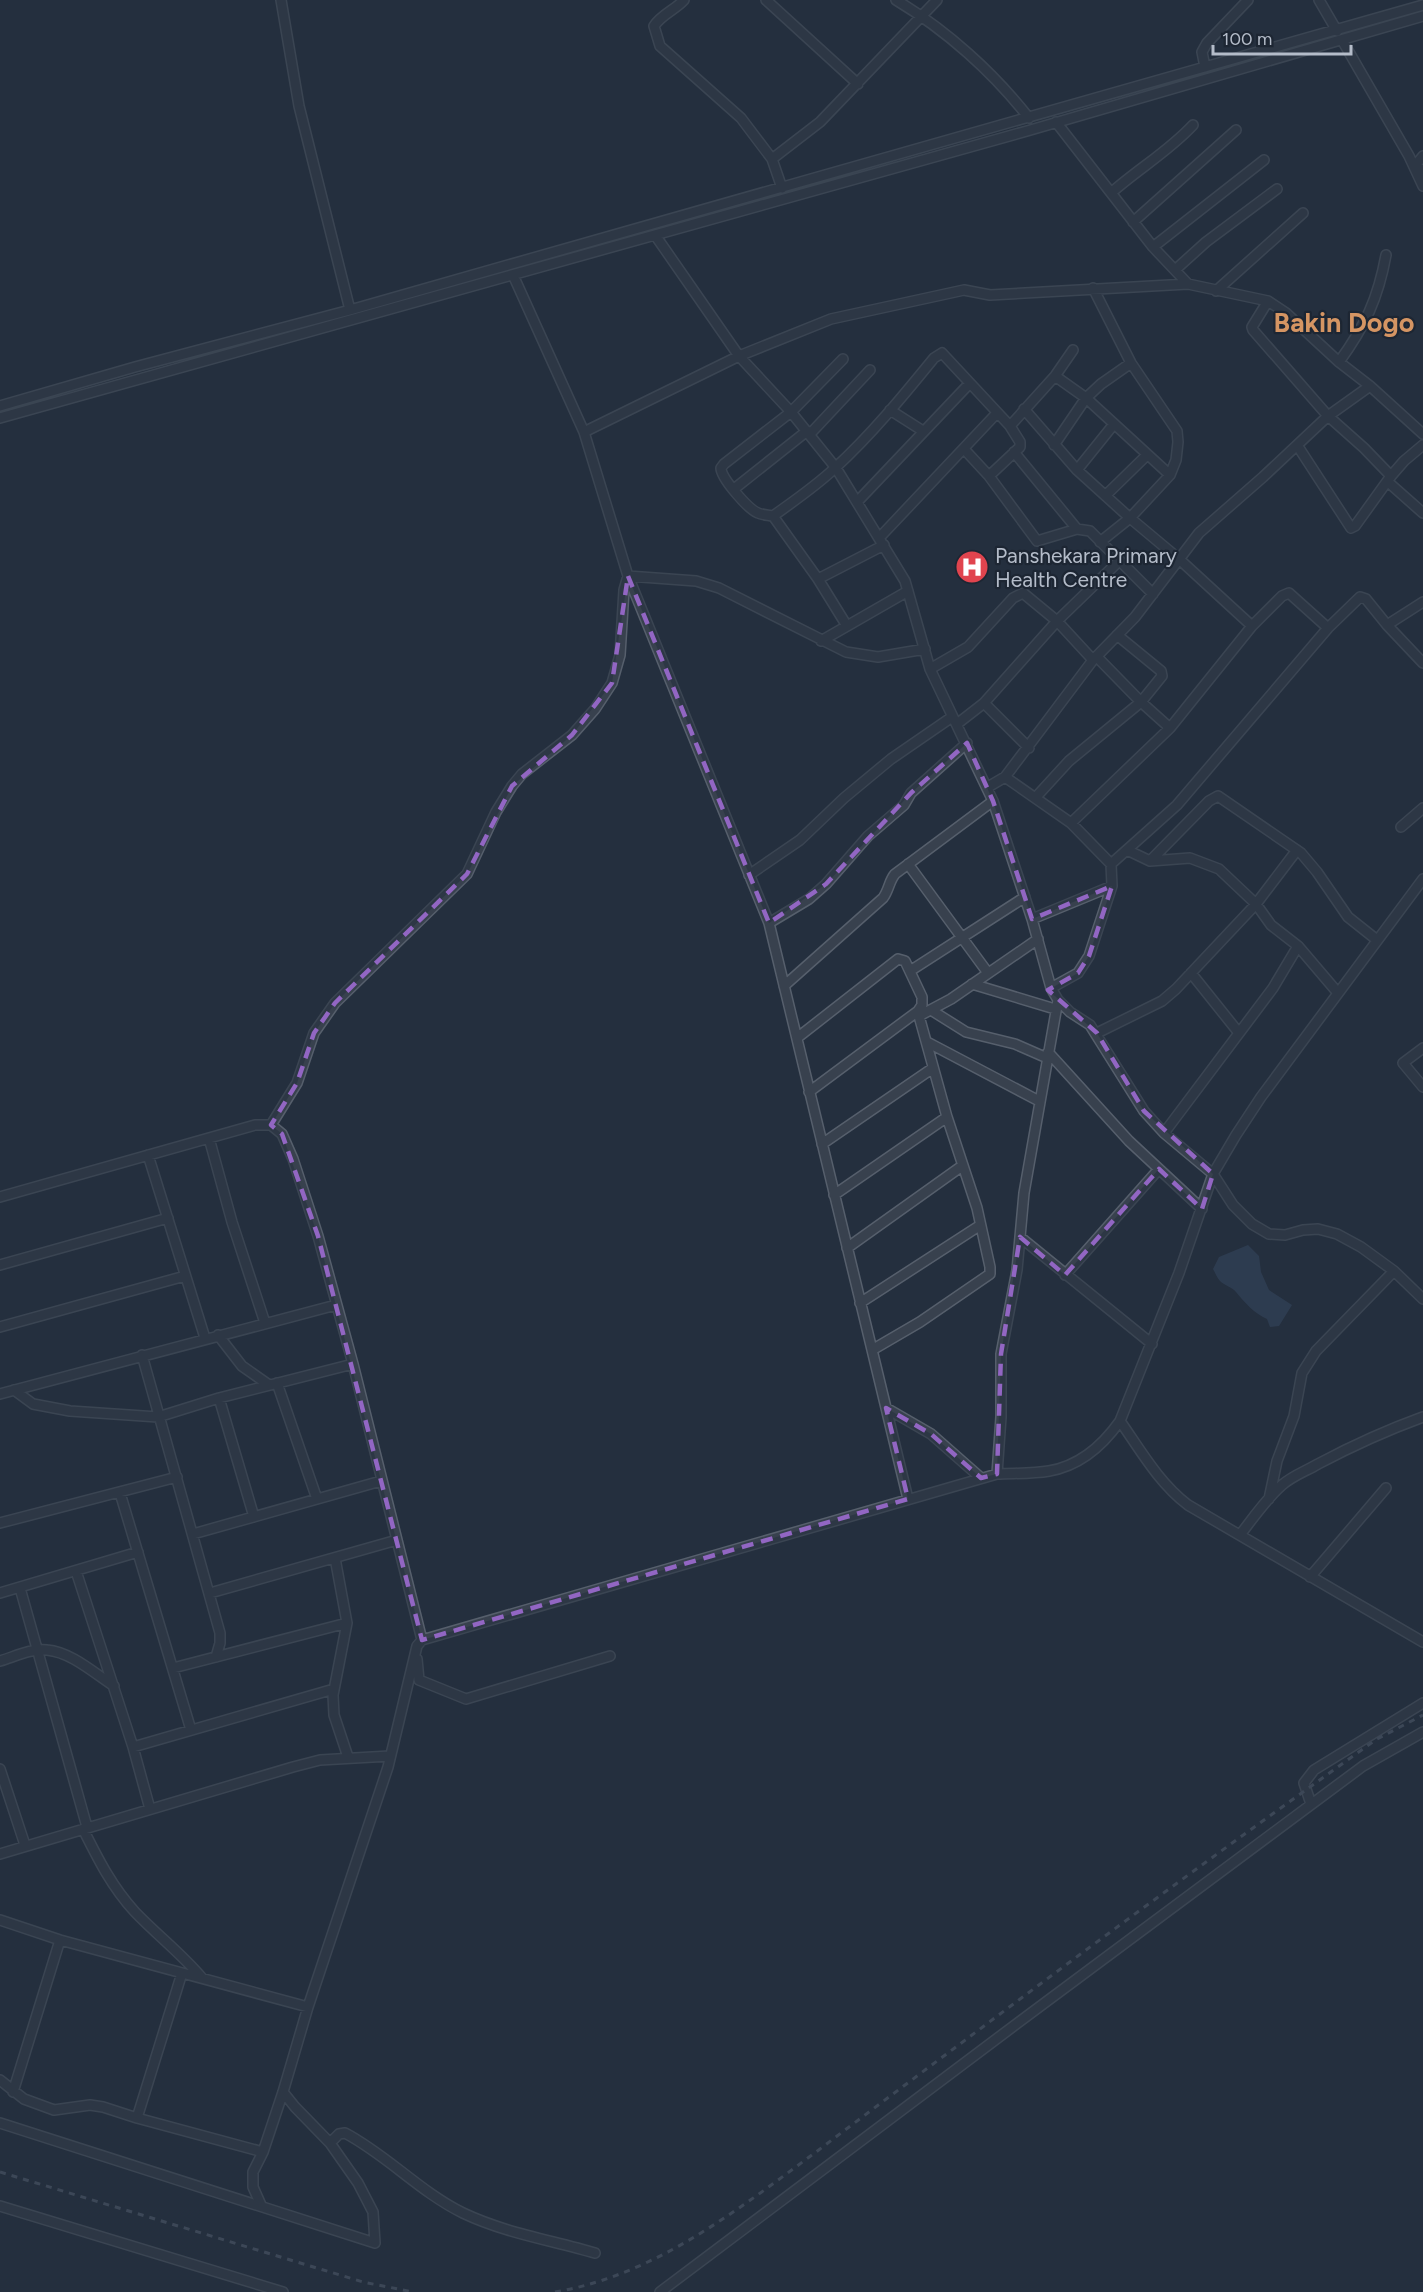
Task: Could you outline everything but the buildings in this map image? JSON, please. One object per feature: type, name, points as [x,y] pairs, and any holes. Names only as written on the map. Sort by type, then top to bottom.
[{"type":"street","points":[[281,0],[299,106],[350,310]]},
{"type":"street","points":[[684,0],[654,26],[660,46],[741,118],[772,159],[782,188]]},
{"type":"street","points":[[766,0],[858,84]]},
{"type":"street","points":[[896,0],[921,15],[996,80],[1029,118]]},
{"type":"street","points":[[772,159],[820,122],[937,0]]},
{"type":"street","points":[[1205,67],[1202,52],[1207,43],[1248,0]]},
{"type":"street","points":[[1319,0],[1419,169],[1423,186]]},
{"type":"street","points":[[1405,0],[1410,9]]},
{"type":"street","points":[[1340,35],[1423,5]]},
{"type":"street","points":[[0,406],[350,310],[1205,67],[1423,16]]},
{"type":"street","points":[[0,418],[1056,122],[1302,45]]},
{"type":"street","points":[[1056,122],[1153,247],[1188,284]]},
{"type":"street","points":[[1111,192],[1179,139],[1193,125]]},
{"type":"street","points":[[1133,222],[1236,130]]},
{"type":"street","points":[[1419,169],[1423,156]]},
{"type":"street","points":[[1153,247],[1264,160]]},
{"type":"street","points":[[1175,270],[1206,242],[1277,189]]},
{"type":"street","points":[[1216,291],[1303,213]]},
{"type":"street","points":[[655,235],[739,356],[791,412],[836,468],[905,581],[930,669],[988,787],[1032,919],[1057,1005],[1024,1193],[1017,1270],[1002,1354],[1001,1429],[997,1474]]},
{"type":"street","points":[[1339,362],[1371,312],[1386,255]]},
{"type":"street","points":[[513,275],[584,432],[628,576],[769,923],[908,1499]]},
{"type":"street","points":[[456,280],[458,290]]},
{"type":"street","points":[[584,432],[739,356],[831,319],[964,290],[990,295],[1188,284],[1268,301],[1286,313],[1423,434]]},
{"type":"street","points":[[1093,288],[1131,363],[1177,431],[1179,442],[1176,460],[1170,475],[1130,518],[1100,542]]},
{"type":"street","points":[[1268,301],[1252,330],[1328,416],[1364,448],[1423,513]]},
{"type":"street","points":[[1010,426],[1055,376],[1074,350]]},
{"type":"street","points":[[843,359],[791,412],[724,464],[720,472],[748,506],[759,514],[773,516],[836,468],[890,411],[939,354],[945,354],[1010,426],[1021,444],[989,477]]},
{"type":"street","points":[[1054,445],[1086,398],[1101,384],[1131,363]]},
{"type":"street","points":[[734,489],[808,433],[870,370]]},
{"type":"street","points":[[1055,376],[1086,398],[1170,475]]},
{"type":"street","points":[[857,502],[970,382]]},
{"type":"street","points":[[988,787],[1005,777],[1095,659],[1152,594],[1210,520],[1263,477],[1328,416],[1370,386]]},
{"type":"street","points":[[1024,410],[1077,470],[1252,626]]},
{"type":"street","points":[[890,411],[923,431]]},
{"type":"street","points":[[819,579],[882,541],[997,413]]},
{"type":"street","points":[[1077,470],[1114,424]]},
{"type":"street","points":[[1297,445],[1350,528],[1355,526],[1404,461],[1423,445]]},
{"type":"street","points":[[964,449],[989,477],[1037,541],[1077,529],[1090,531],[1152,594]]},
{"type":"street","points":[[1014,452],[1077,529]]},
{"type":"street","points":[[1106,495],[1147,454]]},
{"type":"street","points":[[773,516],[819,579],[847,626]]},
{"type":"street","points":[[749,875],[800,840],[844,798],[891,759],[984,703],[1056,621],[1119,561]]},
{"type":"street","points":[[628,576],[696,581],[719,588],[821,641],[862,656],[878,657],[925,649]]},
{"type":"street","points":[[271,1125],[292,1095],[314,1033],[335,1003],[467,874],[496,812],[512,786],[522,774],[572,735],[595,709],[612,683],[620,655],[624,590],[628,576]]},
{"type":"street","points":[[821,641],[908,591]]},
{"type":"street","points":[[1071,823],[1170,728],[1252,626],[1286,593],[1328,628]]},
{"type":"street","points":[[930,669],[960,654],[1013,598],[1019,594],[1027,595],[1170,728]]},
{"type":"street","points":[[1111,864],[1177,805],[1328,628],[1360,597],[1366,599],[1423,663]]},
{"type":"street","points":[[1387,625],[1423,603]]},
{"type":"street","points":[[1036,797],[1069,761],[1141,702],[1158,682],[1162,674],[1118,635]]},
{"type":"street","points":[[984,703],[1029,748]]},
{"type":"street","points":[[769,923],[809,899],[826,884],[868,836],[904,805],[911,793],[967,743]]},
{"type":"street","points":[[1005,777],[1071,823],[1111,864],[1112,886],[1089,956],[1077,973],[1051,988]]},
{"type":"street","points":[[1150,861],[1209,801],[1218,796],[1297,850],[1317,872],[1348,917],[1377,940]]},
{"type":"street","points":[[784,986],[883,898],[887,893],[890,880],[908,864],[993,801]]},
{"type":"street","points":[[1401,827],[1423,808]]},
{"type":"street","points":[[1127,850],[1150,861],[1190,858],[1206,863],[1229,877],[1256,904],[1271,925],[1298,946],[1338,993]]},
{"type":"street","points":[[1096,1033],[1162,1001],[1256,904],[1297,850]]},
{"type":"street","points":[[908,864],[988,973]]},
{"type":"street","points":[[422,1640],[981,1478],[997,1474],[1050,1471],[1086,1456],[1108,1437],[1120,1421],[1152,1344],[1213,1174],[1261,1097],[1423,879]]},
{"type":"street","points":[[1032,919],[1112,886]]},
{"type":"street","points":[[910,971],[1025,897]]},
{"type":"street","points":[[809,1092],[918,1014],[931,1010],[1038,939]]},
{"type":"street","points":[[1164,1133],[1278,981],[1298,946]]},
{"type":"street","points":[[797,1038],[898,959],[905,961],[923,1002],[918,1014],[976,1208],[990,1274],[920,1322],[872,1350]]},
{"type":"street","points":[[1191,973],[1239,1033]]},
{"type":"street","points":[[972,984],[1057,1005],[1096,1033],[1144,1111],[1164,1133],[1213,1174],[1233,1205],[1252,1224],[1269,1234],[1284,1235],[1318,1229],[1337,1234],[1361,1247],[1394,1271],[1423,1299]]},
{"type":"street","points":[[931,1010],[966,1032],[1048,1055],[1129,1140],[1202,1209]]},
{"type":"street","points":[[927,1042],[1039,1101]]},
{"type":"street","points":[[1423,1048],[1403,1063],[1423,1087]]},
{"type":"street","points":[[822,1144],[933,1068]]},
{"type":"street","points":[[834,1195],[947,1117]]},
{"type":"street","points":[[0,1197],[255,1125],[271,1125],[282,1134],[293,1159],[318,1236],[353,1364],[422,1640],[416,1651],[390,1756],[308,2007],[283,2092],[263,2152],[253,2172],[253,2187],[261,2205]]},
{"type":"street","points":[[209,1138],[232,1222],[265,1323]]},
{"type":"street","points":[[148,1155],[205,1338]]},
{"type":"street","points":[[847,1248],[962,1166]]},
{"type":"street","points":[[1065,1275],[1159,1169]]},
{"type":"street","points":[[0,1265],[168,1218]]},
{"type":"street","points":[[860,1302],[979,1226]]},
{"type":"street","points":[[1020,1237],[1152,1344]]},
{"type":"street","points":[[1269,1499],[1277,1461],[1294,1416],[1305,1364],[1394,1271]]},
{"type":"street","points":[[0,1327],[185,1276]]},
{"type":"street","points":[[0,1394],[336,1305]]},
{"type":"street","points":[[218,1335],[242,1366],[273,1384],[317,1499]]},
{"type":"street","points":[[142,1355],[220,1633],[216,1657]]},
{"type":"street","points":[[14,1390],[33,1404],[70,1411],[158,1418],[219,1398],[353,1364]]},
{"type":"street","points":[[219,1398],[254,1517]]},
{"type":"street","points":[[886,1408],[931,1434],[981,1478]]},
{"type":"street","points":[[1240,1534],[1282,1485],[1346,1450],[1423,1417]]},
{"type":"street","points":[[1120,1421],[1171,1492],[1188,1505],[1423,1642]]},
{"type":"street","points":[[0,1524],[177,1477]]},
{"type":"street","points":[[193,1534],[381,1481]]},
{"type":"street","points":[[1310,1577],[1386,1488]]},
{"type":"street","points":[[120,1493],[191,1730]]},
{"type":"street","points":[[210,1593],[397,1540]]},
{"type":"street","points":[[0,1593],[138,1552]]},
{"type":"street","points":[[335,1558],[347,1623],[334,1689],[333,1715],[348,1757]]},
{"type":"street","points":[[76,1571],[133,1747],[150,1809]]},
{"type":"street","points":[[20,1588],[85,1828],[105,1875],[134,1911],[202,1978]]},
{"type":"street","points":[[173,1668],[347,1623]]},
{"type":"street","points":[[0,1661],[38,1650],[47,1650],[63,1654],[114,1686]]},
{"type":"street","points":[[416,1651],[419,1680],[466,1699],[610,1656]]},
{"type":"street","points":[[133,1747],[334,1689]]},
{"type":"street","points":[[1311,1804],[1304,1783],[1314,1770],[1423,1703]]},
{"type":"street","points":[[660,2292],[1311,1804],[1363,1766],[1423,1732]]},
{"type":"street","points":[[0,1854],[320,1760],[390,1756]]},
{"type":"street","points":[[0,1769],[25,1845]]},
{"type":"street","points":[[0,1920],[60,1940],[308,2007]]},
{"type":"street","points":[[13,2092],[60,1940]]},
{"type":"street","points":[[137,2118],[182,1973]]},
{"type":"street","points":[[0,2080],[13,2092],[38,2105],[54,2110],[90,2105],[103,2107],[263,2152]]},
{"type":"street","points":[[0,2123],[375,2242],[374,2212],[370,2203],[330,2142],[283,2092]]},
{"type":"street","points":[[330,2142],[339,2134],[345,2133],[377,2153],[417,2185],[462,2212],[531,2237],[595,2253]]},
{"type":"street","points":[[0,2206],[284,2292]]},
{"type":"highlighted area","points":[[628,576],[769,923],[826,884],[911,793],[967,743],[993,801],[1032,919],[1112,886],[1089,956],[1078,973],[1048,990],[1097,1033],[1144,1111],[1213,1174],[1202,1209],[1159,1169],[1065,1275],[1020,1237],[1001,1354],[997,1474],[981,1478],[931,1434],[886,1408],[908,1499],[422,1640],[318,1236],[282,1134],[271,1125],[297,1083],[314,1033],[335,1003],[467,874],[512,786],[572,735],[612,683]]},
{"type":"water","points":[[1248,1245],[1259,1256],[1261,1272],[1269,1290],[1292,1305],[1279,1326],[1270,1327],[1267,1319],[1254,1311],[1234,1290],[1220,1281],[1213,1269],[1219,1257]]},
{"type":"railway","points":[[555,2292],[592,2284],[627,2271],[660,2256],[725,2218],[1289,1802],[1377,1739],[1423,1715]]},
{"type":"railway","points":[[0,2172],[363,2282],[413,2292]]},
{"type":"place","name":"Panshekara Primary Health Centre","points":[[972,567]]},
{"type":"district","name":"Bakin Dogo","points":[[1344,322]]}]
